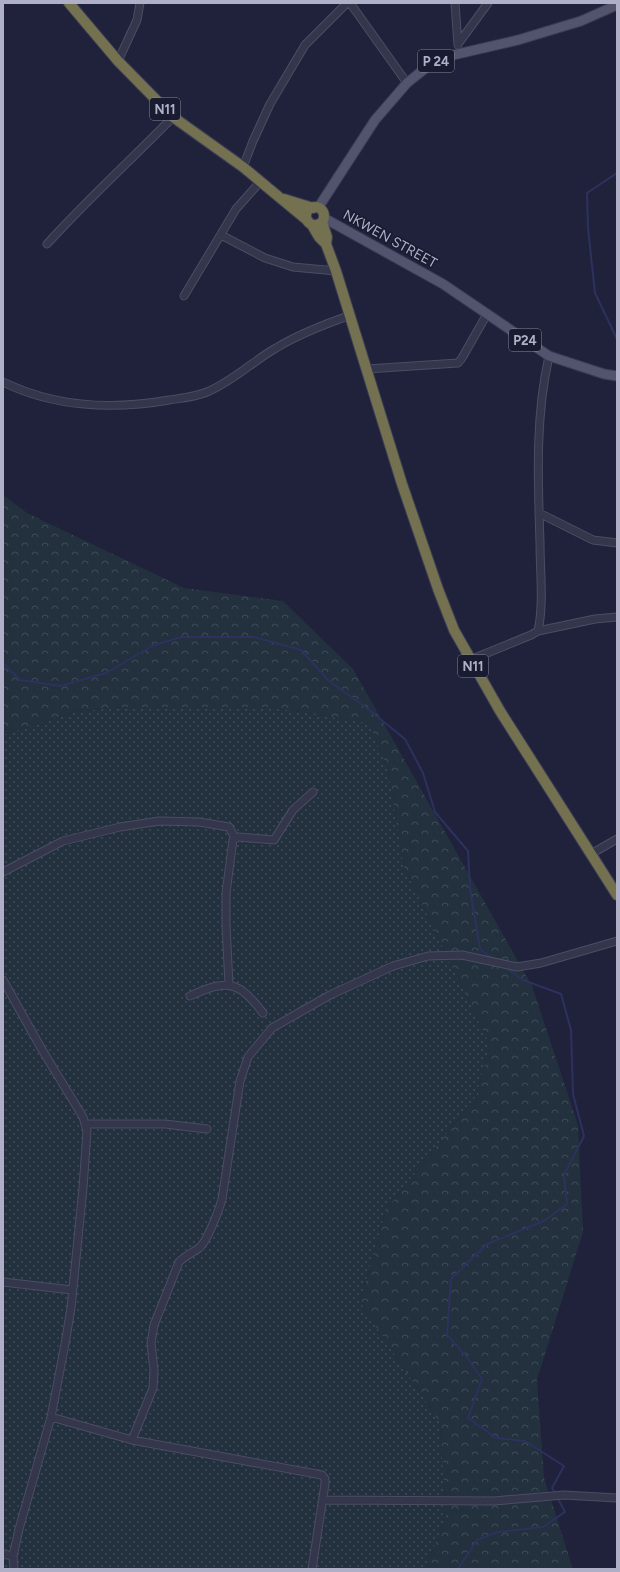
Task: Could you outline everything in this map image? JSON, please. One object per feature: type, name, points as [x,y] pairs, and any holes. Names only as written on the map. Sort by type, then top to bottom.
[{"type":"highway","name":"N11","points":[[69,3],[118,61],[172,117],[243,167],[278,197],[316,208]]},
{"type":"highway","points":[[278,197],[316,222]]},
{"type":"highway","points":[[316,208],[324,213],[316,222],[307,213],[316,208]]},
{"type":"highway","name":"N11","points":[[316,222],[327,237],[326,244],[351,315],[402,484],[435,581],[454,630],[500,711],[617,895]]},
{"type":"main road","name":"P 24","points":[[316,208],[375,120],[407,84],[432,63],[458,49],[544,32],[581,21],[617,5]]},
{"type":"main road","name":"NKWEN STREET","points":[[316,222],[443,284],[487,314]]},
{"type":"main road","name":"P24","points":[[487,314],[549,356],[604,374],[617,376]]},
{"type":"street","points":[[118,61],[137,20],[140,3]]},
{"type":"street","points":[[243,167],[253,140],[270,104],[305,45],[349,3],[407,84]]},
{"type":"street","points":[[455,3],[458,49]]},
{"type":"street","points":[[458,49],[488,3]]},
{"type":"street","points":[[47,244],[78,211],[128,164],[172,117]]},
{"type":"street","points":[[184,296],[236,209],[260,182]]},
{"type":"street","points":[[221,235],[265,258],[293,267],[336,271]]},
{"type":"street","points":[[367,369],[458,363],[487,314]]},
{"type":"street","points":[[3,382],[25,393],[46,399],[119,407],[196,396],[219,386],[277,347],[319,327],[351,315]]},
{"type":"street","points":[[538,631],[540,620],[541,585],[538,443],[542,386],[549,356]]},
{"type":"street","points":[[539,513],[592,540],[606,543],[617,543]]},
{"type":"street","points":[[470,660],[538,631],[595,619],[617,617]]},
{"type":"street","points":[[235,838],[274,840],[293,810],[313,792]]},
{"type":"street","points":[[3,872],[63,841],[120,827],[159,821],[199,822],[229,827],[235,838],[226,893],[229,984]]},
{"type":"street","points":[[591,854],[617,839]]},
{"type":"street","points":[[132,1440],[153,1388],[154,1371],[151,1343],[154,1325],[179,1262],[185,1256],[201,1247],[218,1213],[222,1200],[240,1081],[248,1057],[272,1028],[330,995],[393,966],[428,956],[462,955],[517,967],[541,963],[617,941]]},
{"type":"street","points":[[3,980],[86,1124],[83,1188],[71,1308],[51,1417],[31,1485],[13,1556],[14,1569]]},
{"type":"street","points":[[190,996],[207,988],[229,984],[250,995],[263,1013]]},
{"type":"street","points":[[86,1124],[165,1124],[207,1129]]},
{"type":"street","points":[[3,1282],[72,1290]]},
{"type":"street","points":[[51,1417],[132,1440],[316,1473],[325,1479],[312,1569]]},
{"type":"street","points":[[323,1500],[494,1501],[564,1495],[617,1498]]},
{"type":"street","points":[[3,1554],[13,1556]]},
{"type":"green space","points":[[3,495],[27,513],[184,588],[283,601],[353,669],[532,986],[578,1125],[583,1232],[537,1380],[544,1478],[573,1569],[425,1569],[446,1517],[440,1423],[360,1302],[386,1210],[476,1096],[490,1045],[404,867],[388,770],[369,723],[271,707],[123,707],[74,712],[3,735]]},
{"type":"green space","points":[[123,707],[271,707],[369,723],[388,770],[404,867],[490,1045],[476,1096],[386,1210],[360,1302],[440,1423],[446,1517],[425,1569],[3,1569],[3,735],[74,712]]},
{"type":"waterway","points":[[617,173],[587,193],[588,228],[595,293],[617,339]]},
{"type":"waterway","points":[[3,663],[20,680],[61,686],[106,673],[152,646],[181,637],[254,637],[301,650],[329,681],[364,706],[405,739],[423,773],[435,812],[468,851],[470,889],[480,949],[493,959]]},
{"type":"waterway","points":[[505,967],[523,980],[561,994],[571,1030],[573,1094],[584,1136],[564,1175],[567,1204],[544,1221],[487,1244],[451,1279],[447,1335],[466,1356],[482,1379],[468,1418],[496,1438],[525,1441],[564,1466],[552,1488],[555,1493]]},
{"type":"waterway","points":[[458,1569],[477,1540],[498,1532],[543,1527],[565,1512],[557,1497]]}]
